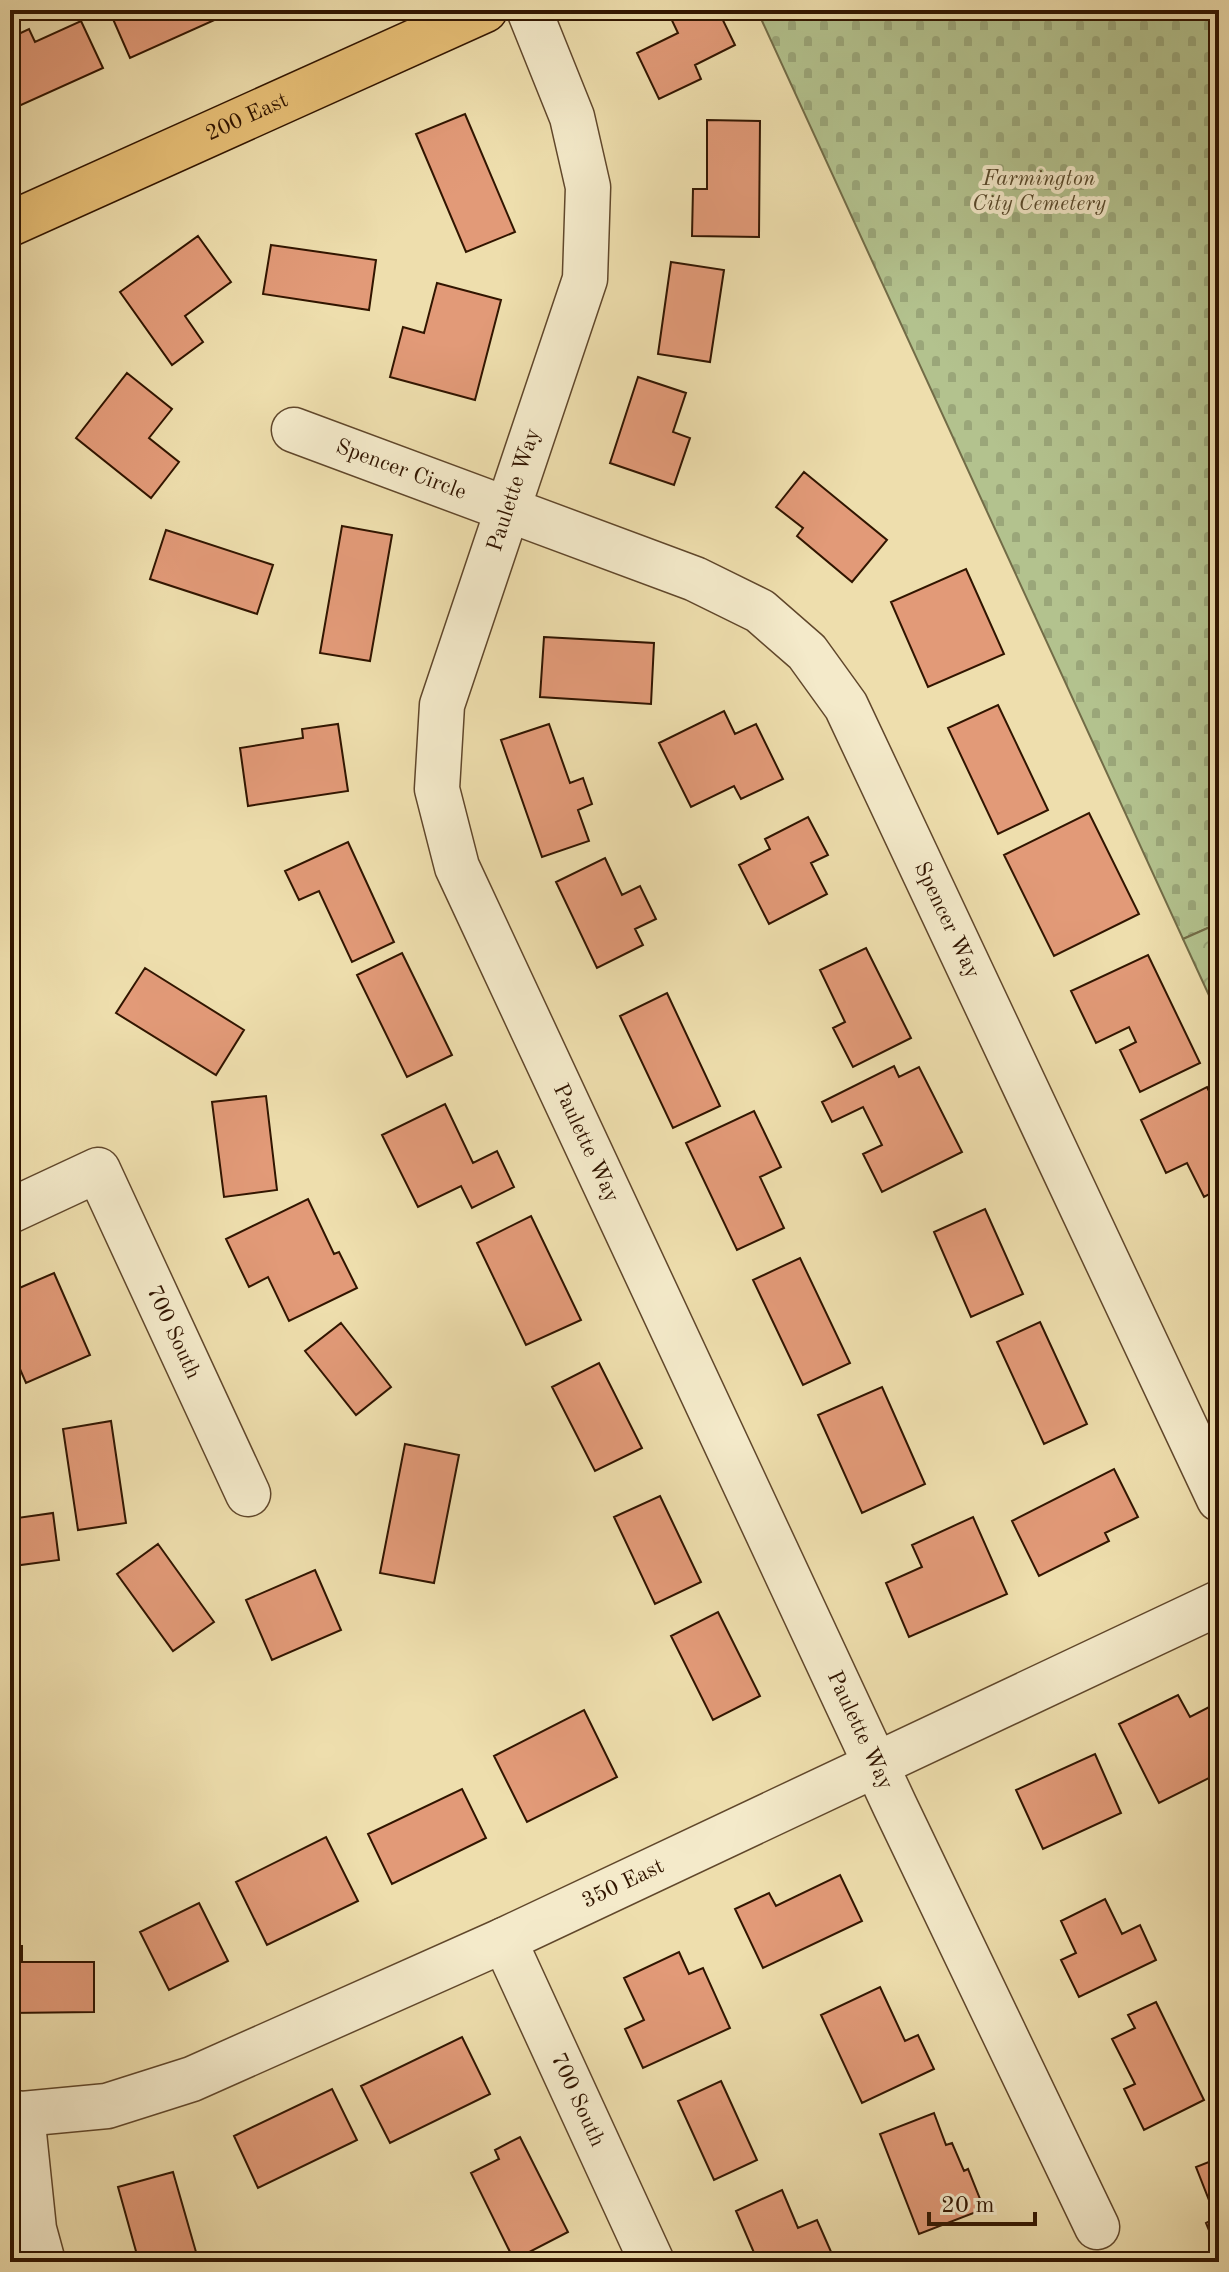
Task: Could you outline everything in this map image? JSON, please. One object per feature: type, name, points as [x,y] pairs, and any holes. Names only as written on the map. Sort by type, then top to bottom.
[{"type":"main road","name":"200 East","points":[[10,224],[485,10]]},
{"type":"street","name":"Paulette Way","points":[[529,10],[572,117],[588,187],[585,279],[442,705],[437,789],[457,867],[875,1762],[1097,2227]]},
{"type":"street","name":"Spencer Circle","points":[[294,430],[507,509]]},
{"type":"street","name":"Spencer Way","points":[[507,509],[695,579],[760,611],[807,652],[846,706],[1219,1499]]},
{"type":"street","name":"700 South","points":[[10,1211],[98,1170],[248,1494]]},
{"type":"street","name":"350 East","points":[[16,2113],[107,2106],[192,2079],[504,1940],[875,1762],[1219,1603]]},
{"type":"street","name":"700 South","points":[[504,1940],[652,2262]]},
{"type":"street","points":[[16,2113],[34,2229],[43,2262]]},
{"type":"green space","name":"Farmington City Cemetery","points":[[757,10],[1219,10],[1219,923],[1183,939]]},
{"type":"green space","points":[[1219,923],[1219,1017],[1183,939]]},
{"type":"building","points":[[109,10],[216,10],[219,18],[130,58]]},
{"type":"building","points":[[667,10],[718,10],[735,45],[695,65],[701,79],[659,99],[637,53],[678,33]]},
{"type":"building","points":[[81,21],[103,68],[10,110],[10,38],[29,29],[35,42]]},
{"type":"building","points":[[465,114],[515,232],[466,252],[416,134]]},
{"type":"building","points":[[707,120],[760,121],[759,237],[692,236],[693,189],[707,189]]},
{"type":"building","points":[[198,236],[231,282],[185,316],[203,342],[172,365],[120,292]]},
{"type":"building","points":[[271,245],[376,260],[369,310],[263,294]]},
{"type":"building","points":[[671,262],[724,270],[710,362],[658,354]]},
{"type":"building","points":[[437,283],[501,300],[475,400],[390,377],[403,327],[424,333]]},
{"type":"building","points":[[127,373],[172,409],[149,438],[179,462],[151,498],[76,438]]},
{"type":"building","points":[[638,377],[686,393],[673,432],[690,438],[674,485],[610,463]]},
{"type":"building","points":[[804,472],[887,540],[852,582],[797,536],[803,528],[776,507]]},
{"type":"building","points":[[342,526],[392,535],[370,661],[320,653]]},
{"type":"building","points":[[166,530],[273,565],[257,614],[150,579]]},
{"type":"building","points":[[966,569],[1004,654],[928,687],[891,602]]},
{"type":"building","points":[[544,637],[654,643],[651,704],[540,697]]},
{"type":"building","points":[[998,705],[1048,810],[998,834],[948,728]]},
{"type":"building","points":[[724,711],[735,734],[756,724],[783,779],[741,799],[734,786],[691,807],[659,743]]},
{"type":"building","points":[[338,724],[348,791],[248,806],[240,748],[303,738],[302,729]]},
{"type":"building","points":[[549,724],[570,783],[583,778],[592,804],[578,810],[589,841],[542,857],[501,740]]},
{"type":"building","points":[[1089,813],[1139,914],[1054,956],[1004,855]]},
{"type":"building","points":[[808,817],[828,855],[811,863],[827,894],[769,924],[739,865],[770,849],[765,839]]},
{"type":"building","points":[[348,842],[394,942],[352,962],[319,891],[299,900],[285,871]]},
{"type":"building","points":[[605,858],[622,895],[640,886],[656,919],[635,929],[643,945],[597,968],[556,882]]},
{"type":"building","points":[[866,948],[911,1038],[853,1067],[833,1028],[845,1022],[820,970]]},
{"type":"building","points":[[402,953],[452,1055],[407,1077],[357,975]]},
{"type":"building","points":[[1148,955],[1200,1063],[1140,1092],[1120,1050],[1136,1042],[1129,1027],[1096,1043],[1071,991]]},
{"type":"building","points":[[145,968],[244,1030],[216,1075],[116,1013]]},
{"type":"building","points":[[667,993],[720,1106],[673,1128],[620,1016]]},
{"type":"building","points":[[894,1066],[899,1077],[919,1067],[962,1152],[882,1192],[863,1154],[882,1145],[863,1107],[832,1122],[822,1102]]},
{"type":"building","points":[[1207,1087],[1219,1111],[1219,1189],[1204,1197],[1187,1163],[1166,1173],[1141,1120]]},
{"type":"building","points":[[266,1096],[277,1190],[224,1197],[212,1102]]},
{"type":"building","points":[[445,1104],[473,1163],[497,1151],[514,1187],[472,1208],[461,1186],[418,1207],[382,1135]]},
{"type":"building","points":[[754,1111],[781,1167],[760,1177],[784,1228],[737,1250],[686,1143]]},
{"type":"building","points":[[308,1199],[334,1254],[339,1252],[357,1288],[289,1321],[268,1277],[249,1287],[226,1239]]},
{"type":"building","points":[[985,1209],[1023,1294],[971,1317],[934,1232]]},
{"type":"building","points":[[531,1216],[581,1320],[526,1345],[477,1243]]},
{"type":"building","points":[[800,1258],[850,1363],[803,1385],[753,1280]]},
{"type":"building","points":[[54,1273],[90,1355],[26,1383],[10,1346],[10,1292]]},
{"type":"building","points":[[1040,1322],[1087,1424],[1044,1444],[997,1342]]},
{"type":"building","points":[[341,1323],[391,1387],[356,1415],[305,1351]]},
{"type":"building","points":[[599,1363],[642,1448],[595,1471],[552,1387]]},
{"type":"building","points":[[882,1387],[925,1484],[862,1513],[818,1415]]},
{"type":"building","points":[[111,1421],[126,1523],[78,1530],[63,1429]]},
{"type":"building","points":[[405,1444],[459,1455],[434,1583],[380,1573]]},
{"type":"building","points":[[1114,1469],[1138,1517],[1105,1533],[1109,1541],[1039,1576],[1012,1521]]},
{"type":"building","points":[[660,1496],[701,1582],[655,1604],[614,1517]]},
{"type":"building","points":[[53,1513],[59,1560],[13,1566],[10,1519]]},
{"type":"building","points":[[973,1517],[1007,1594],[909,1637],[886,1583],[922,1567],[912,1545]]},
{"type":"building","points":[[158,1544],[214,1622],[173,1651],[117,1574]]},
{"type":"building","points":[[315,1570],[341,1630],[272,1660],[246,1600]]},
{"type":"building","points":[[718,1612],[760,1696],[713,1720],[671,1636]]},
{"type":"building","points":[[1178,1695],[1190,1717],[1219,1702],[1219,1773],[1159,1803],[1119,1724]]},
{"type":"building","points":[[584,1710],[617,1777],[527,1822],[494,1756]]},
{"type":"building","points":[[1095,1754],[1121,1813],[1043,1849],[1016,1790]]},
{"type":"building","points":[[462,1789],[486,1838],[392,1884],[368,1834]]},
{"type":"building","points":[[326,1837],[358,1901],[267,1945],[236,1882]]},
{"type":"building","points":[[840,1875],[862,1921],[763,1968],[735,1909],[769,1893],[776,1906]]},
{"type":"building","points":[[1105,1899],[1122,1934],[1140,1925],[1156,1960],[1079,1997],[1061,1960],[1076,1953],[1061,1921]]},
{"type":"building","points":[[199,1903],[228,1961],[169,1990],[140,1932]]},
{"type":"building","points":[[10,1946],[22,1946],[22,1962],[94,1962],[94,2012],[10,2013]]},
{"type":"building","points":[[679,1952],[689,1974],[703,1968],[730,2028],[643,2068],[625,2029],[644,2020],[624,1978]]},
{"type":"building","points":[[880,1987],[905,2041],[918,2035],[934,2069],[862,2103],[821,2015]]},
{"type":"building","points":[[1156,2002],[1204,2100],[1144,2130],[1124,2089],[1135,2084],[1112,2039],[1135,2028],[1128,2015]]},
{"type":"building","points":[[462,2037],[490,2094],[390,2143],[361,2086]]},
{"type":"building","points":[[721,2081],[757,2160],[714,2180],[678,2101]]},
{"type":"building","points":[[332,2089],[357,2140],[258,2188],[234,2136]]},
{"type":"building","points":[[934,2113],[946,2145],[952,2143],[964,2171],[968,2169],[984,2209],[919,2234],[880,2134]]},
{"type":"building","points":[[520,2137],[568,2232],[514,2260],[471,2173],[499,2159],[495,2150]]},
{"type":"building","points":[[1219,2158],[1219,2255],[1206,2223],[1216,2218],[1196,2167]]},
{"type":"building","points":[[173,2172],[196,2252],[161,2262],[139,2262],[118,2187]]},
{"type":"building","points":[[782,2190],[798,2228],[817,2220],[832,2254],[814,2262],[758,2262],[736,2211]]}]
